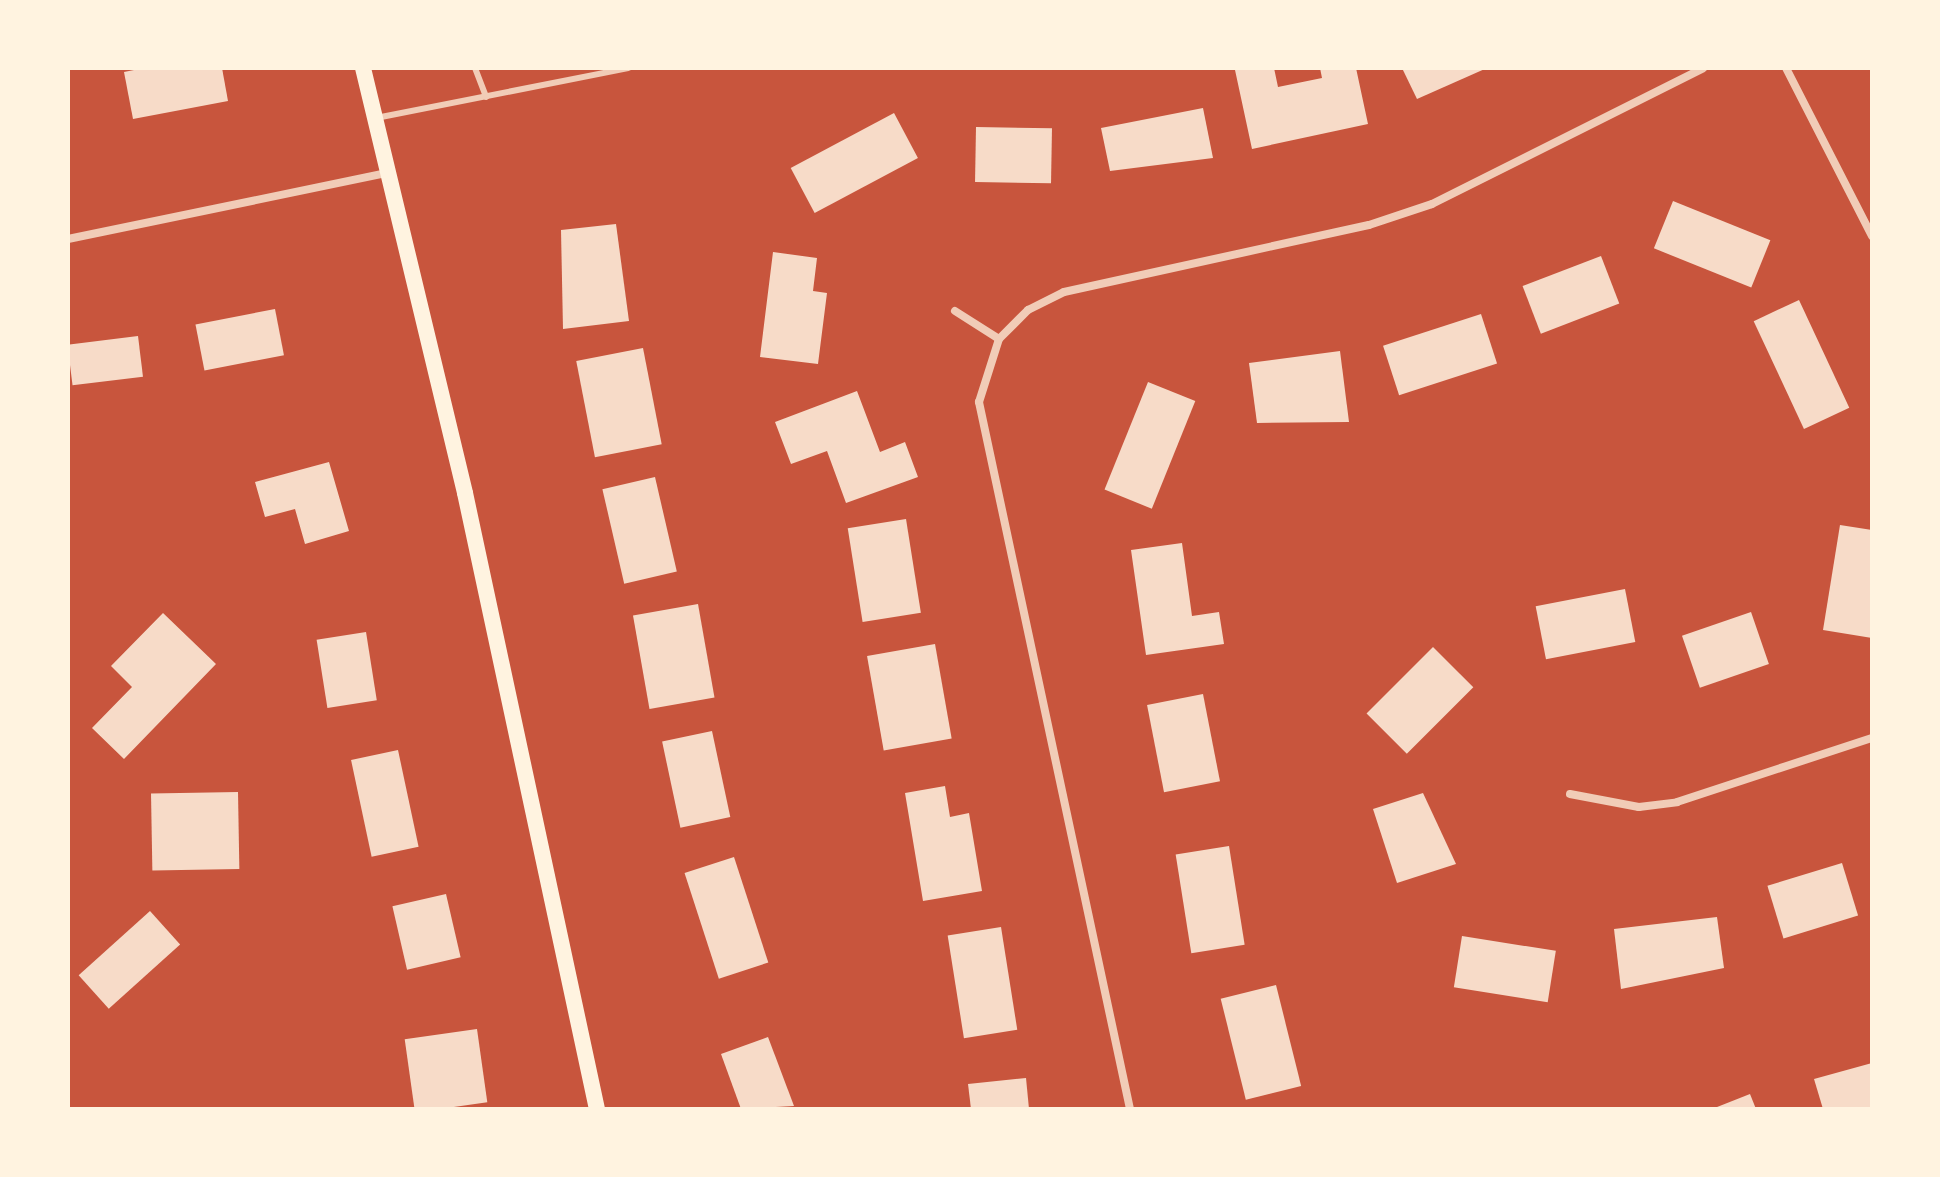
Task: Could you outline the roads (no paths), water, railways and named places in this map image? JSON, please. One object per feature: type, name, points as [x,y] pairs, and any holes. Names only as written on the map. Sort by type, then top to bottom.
[{"type":"main road","points":[[363,68],[462,479],[597,1109]]},
{"type":"street","points":[[1130,1109],[979,402],[999,339],[1028,310],[1064,292],[1369,225],[1432,204],[1703,68]]},
{"type":"street","points":[[1786,68],[1872,236]]},
{"type":"street","points":[[68,239],[388,173]]},
{"type":"street","points":[[955,311],[999,339]]},
{"type":"street","points":[[1570,794],[1639,807],[1677,802],[1872,738]]},
{"type":"lane","points":[[475,68],[486,97]]},
{"type":"lane","points":[[375,119],[628,68]]}]
